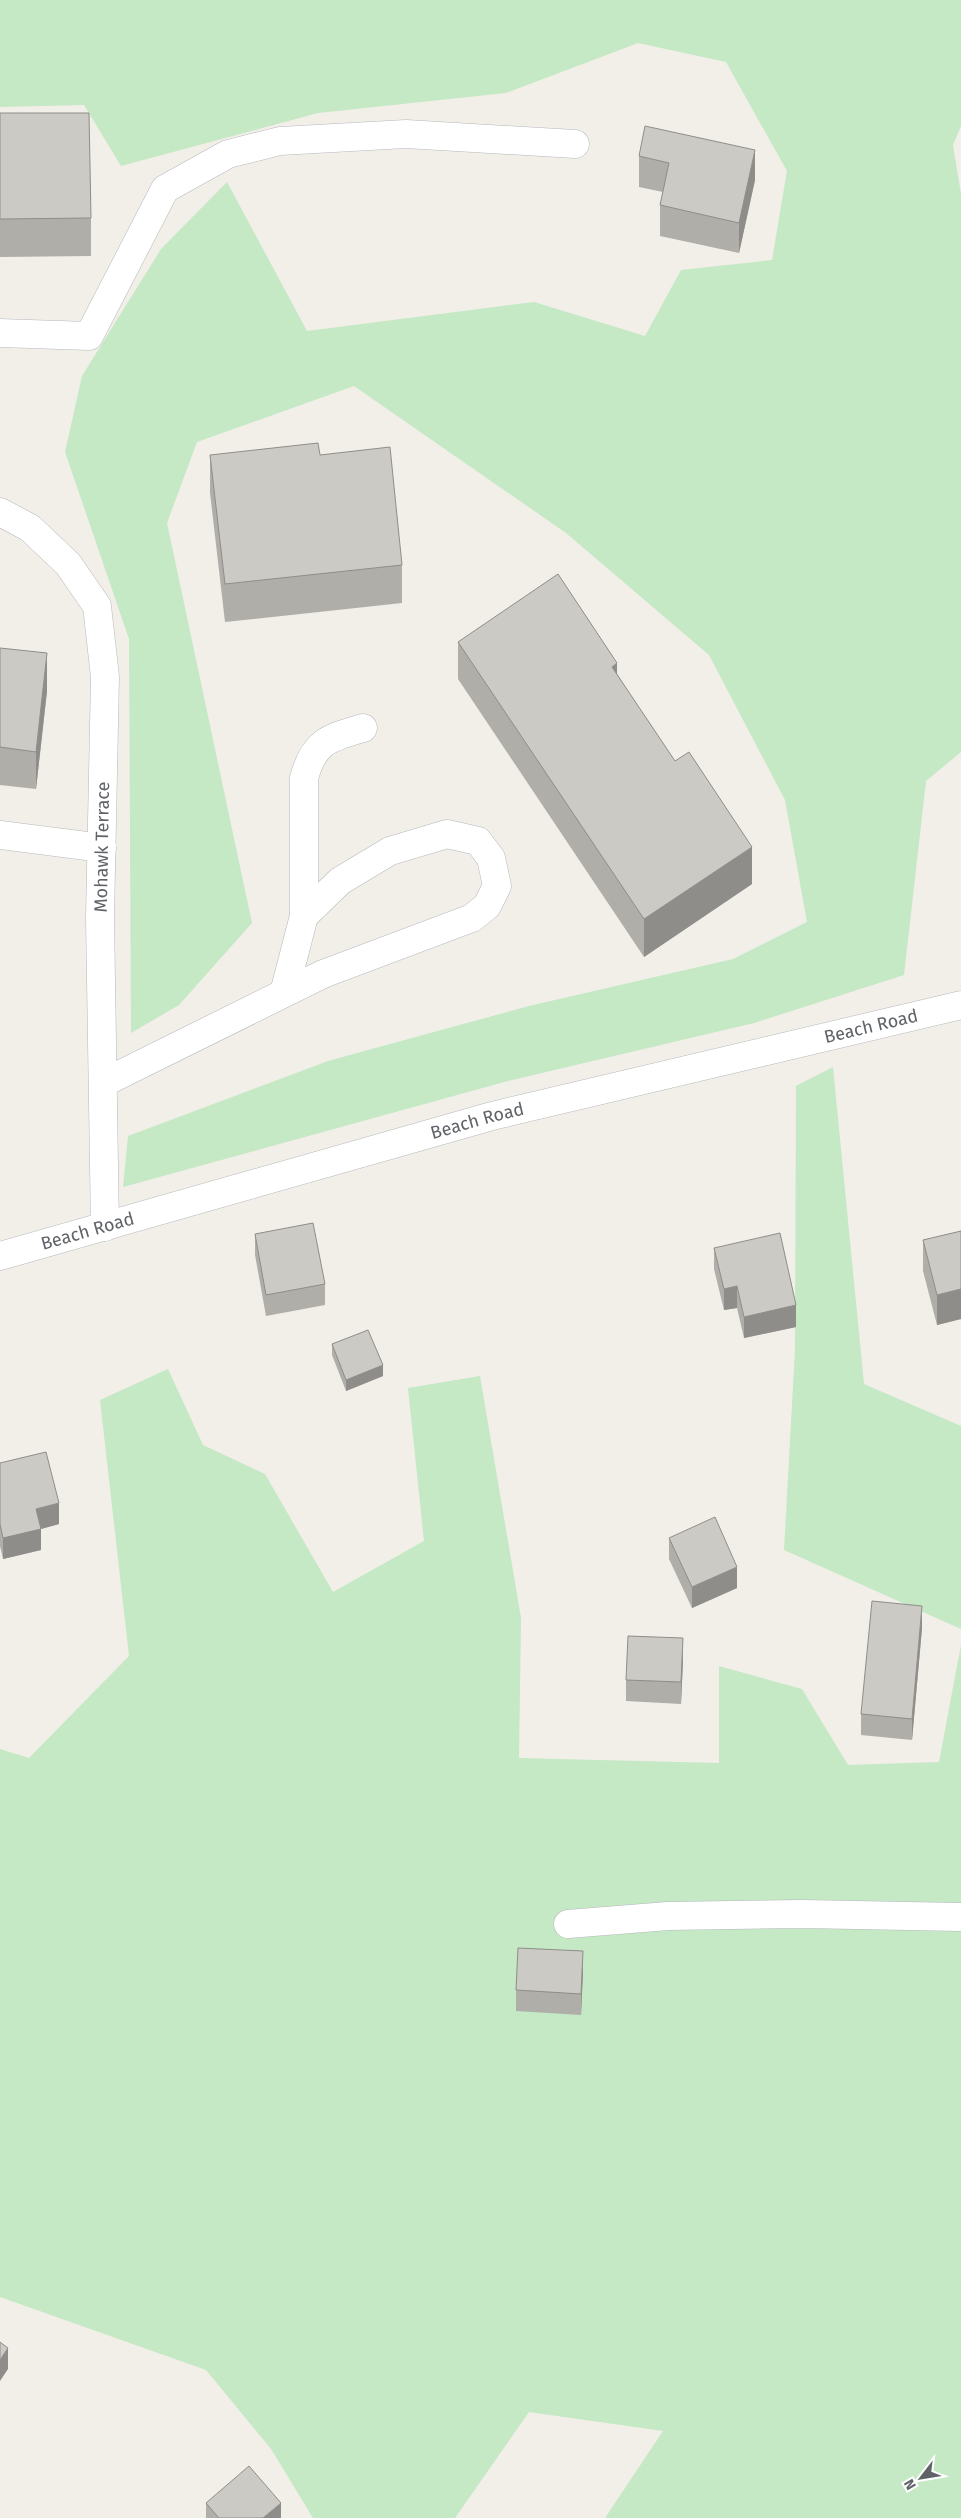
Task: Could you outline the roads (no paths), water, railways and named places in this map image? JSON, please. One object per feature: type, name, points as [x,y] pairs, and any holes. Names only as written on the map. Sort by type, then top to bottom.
[{"type":"street","points":[[0,333],[89,336],[165,189],[228,154],[280,141],[406,134],[575,144]]},
{"type":"street","name":"Mohawk Terrace","points":[[0,512],[30,528],[68,564],[97,606],[105,677],[102,848],[105,1227]]},
{"type":"street","points":[[284,992],[304,916],[304,778],[308,760],[318,747],[330,738],[362,728]]},
{"type":"street","points":[[0,834],[102,848]]},
{"type":"street","points":[[103,1083],[323,974],[472,918],[487,906],[497,886],[491,858],[478,841],[447,834],[390,851],[340,881],[304,916]]},
{"type":"street","name":"Beach Road","points":[[0,1256],[492,1116],[961,1005]]},
{"type":"street","points":[[568,1924],[668,1916],[803,1914],[961,1917]]}]
